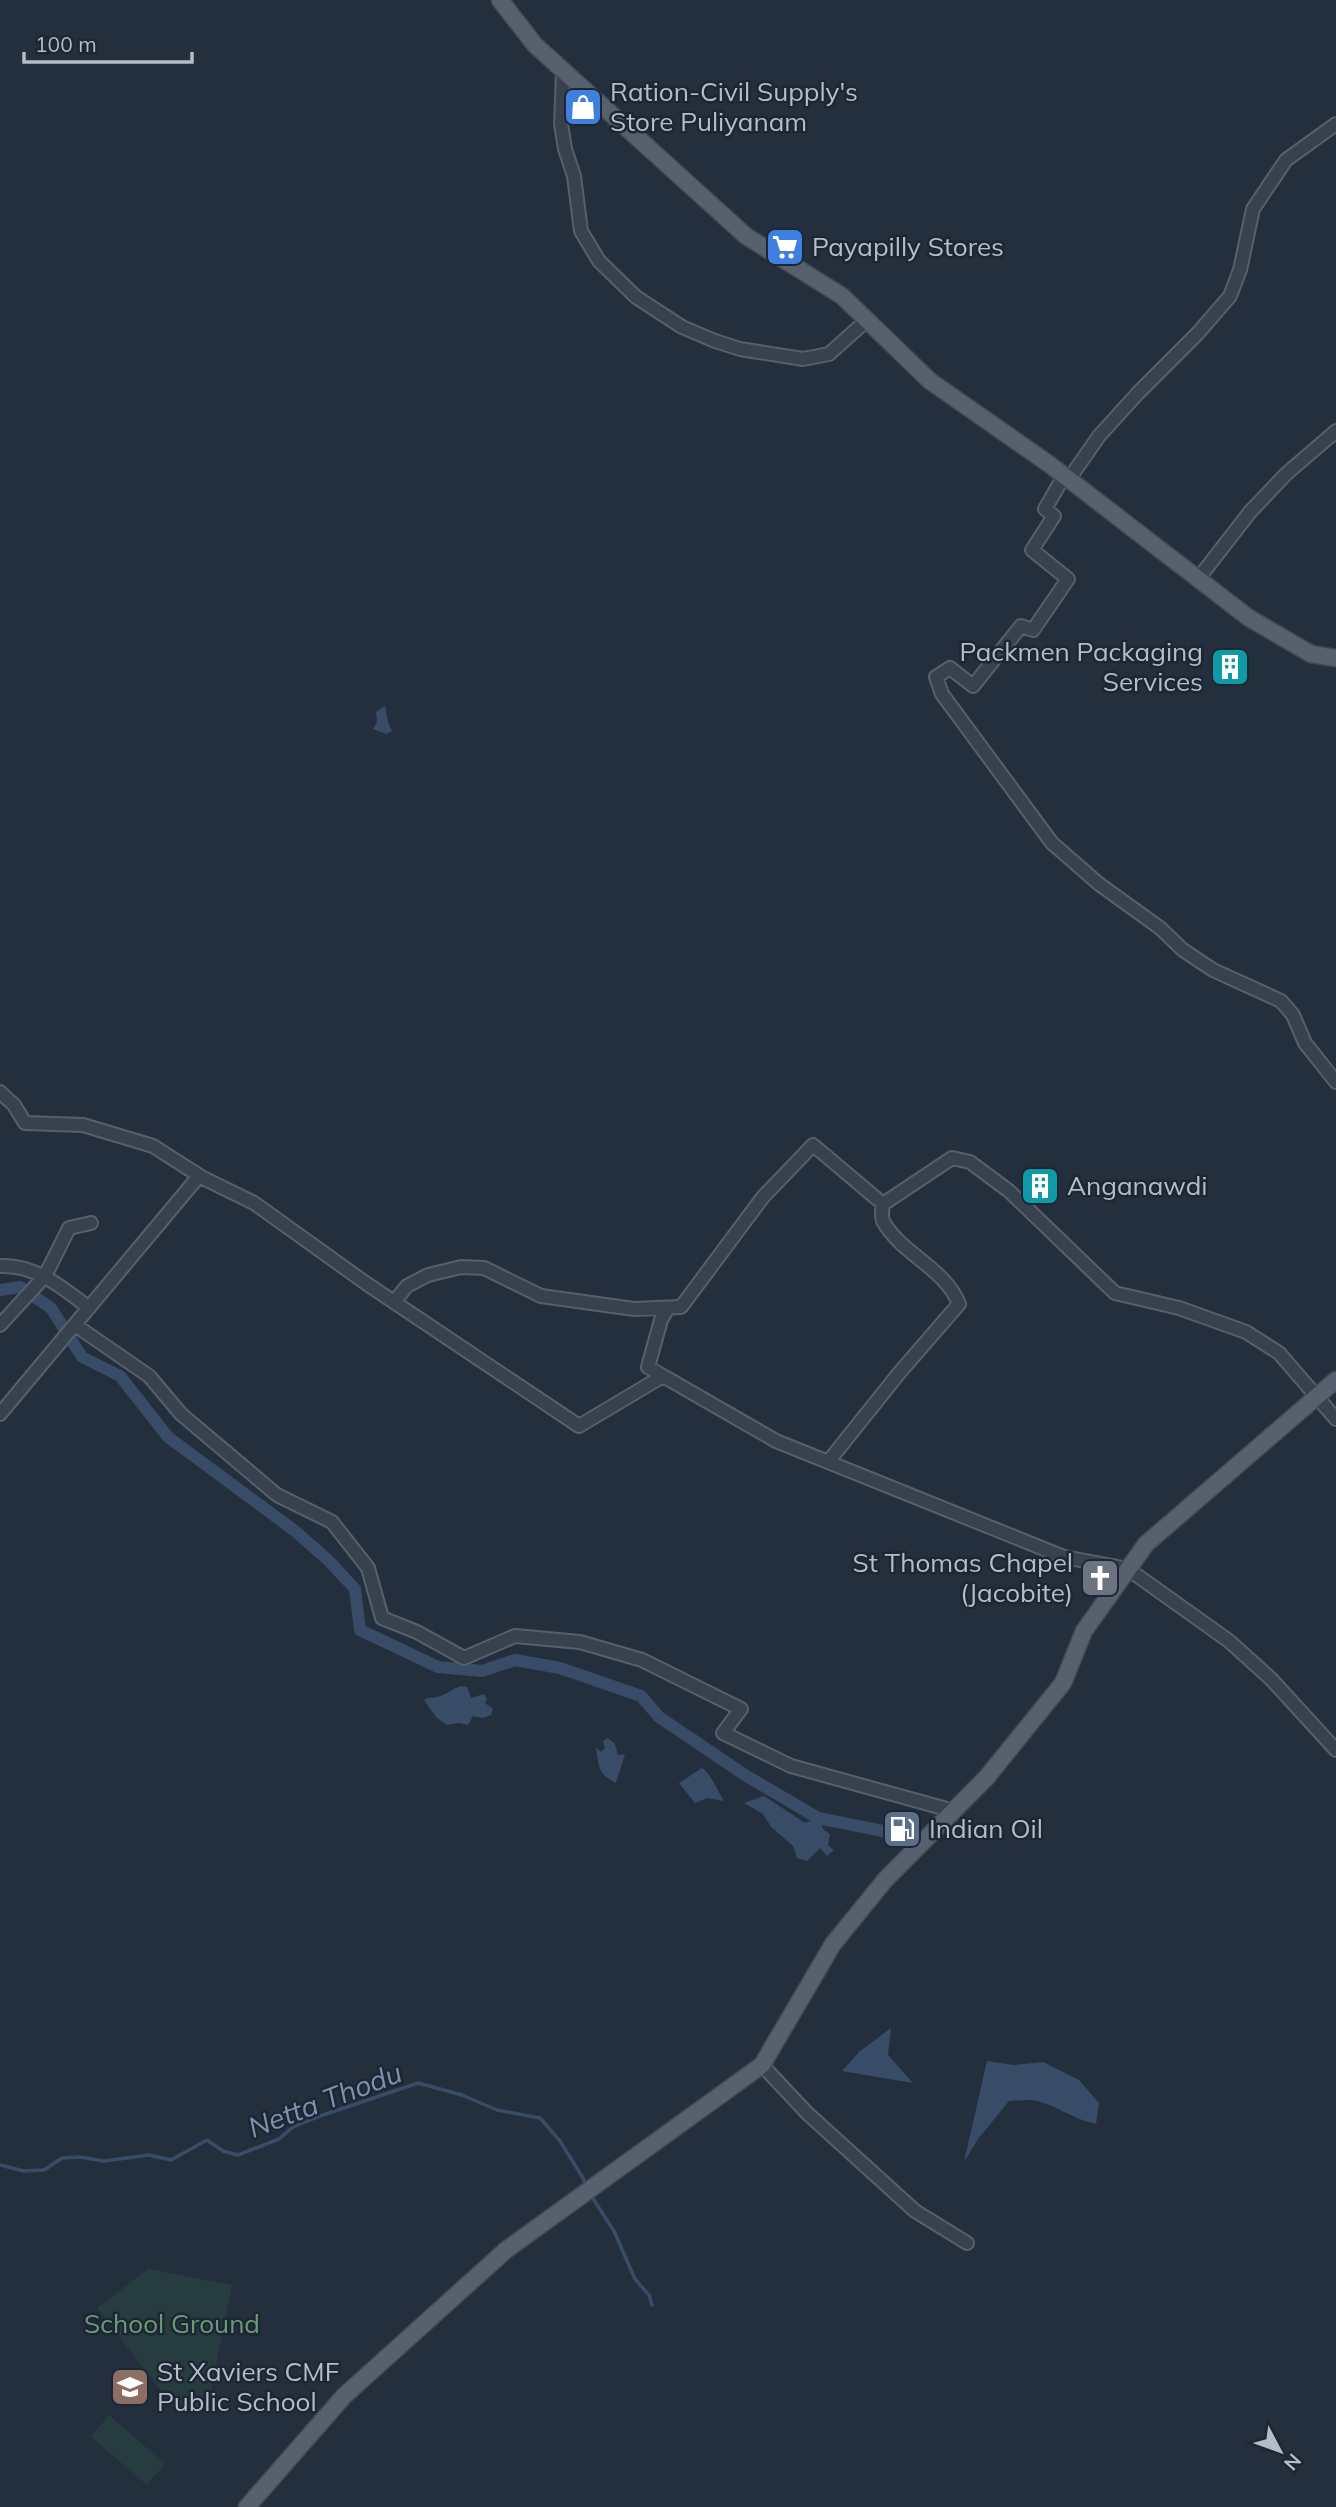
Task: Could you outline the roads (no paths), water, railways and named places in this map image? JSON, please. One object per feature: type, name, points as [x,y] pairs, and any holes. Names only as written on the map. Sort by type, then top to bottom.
[{"type":"main road","points":[[500,0],[535,46],[746,236],[842,296],[930,381],[1066,478],[1249,618],[1311,654],[1336,658]]},
{"type":"main road","points":[[247,2507],[344,2396],[506,2250],[762,2065],[833,1944],[885,1880],[987,1777],[1063,1683],[1084,1631],[1146,1544],[1336,1380]]},
{"type":"street","points":[[563,71],[561,124],[573,176],[581,231],[599,261],[636,297],[682,327],[715,341],[740,349],[803,359],[829,354],[867,320]]},
{"type":"street","points":[[1336,124],[1286,160],[1253,209],[1240,270],[1230,296],[1198,334],[1107,427],[1045,509],[1054,516],[1031,550],[1068,579],[1033,630],[1021,626],[973,686],[950,668],[936,677],[942,694],[1052,843],[1099,884],[1160,928],[1183,950],[1213,970],[1281,1001],[1293,1014],[1305,1042],[1336,1082]]},
{"type":"street","points":[[1198,579],[1250,512],[1286,474],[1336,431]]},
{"type":"street","points":[[0,1092],[14,1105],[25,1123],[83,1125],[153,1146],[203,1178]]},
{"type":"street","points":[[394,1302],[408,1286],[428,1275],[461,1267],[484,1268],[541,1296],[634,1309],[681,1307],[763,1197],[813,1145],[883,1204]]},
{"type":"street","points":[[828,1462],[959,1304],[938,1276],[901,1242],[883,1220],[881,1213],[883,1204],[952,1158],[970,1162],[1009,1191],[1115,1293],[1178,1308],[1246,1332],[1279,1353],[1336,1419]]},
{"type":"street","points":[[0,1414],[199,1175],[254,1203],[394,1302],[579,1426],[663,1376]]},
{"type":"street","points":[[0,1325],[45,1277],[69,1228],[91,1223]]},
{"type":"street","points":[[0,1265],[14,1265],[45,1277],[89,1308]]},
{"type":"street","points":[[668,1308],[661,1320],[648,1367],[776,1441],[1064,1557],[1128,1569],[1229,1641],[1271,1679],[1336,1750]]},
{"type":"street","points":[[75,1325],[149,1376],[181,1414],[277,1495],[332,1522],[368,1568],[382,1618],[416,1632],[464,1658],[515,1636],[580,1642],[642,1660],[741,1709],[723,1733],[768,1755],[791,1766],[954,1811]]},
{"type":"street","points":[[762,2065],[807,2113],[915,2211],[967,2243]]},
{"type":"water","points":[[385,706],[392,731],[386,734],[373,729],[377,722],[376,712]]},
{"type":"water","points":[[461,1686],[467,1687],[471,1698],[484,1694],[487,1699],[485,1703],[493,1709],[491,1715],[483,1718],[473,1716],[468,1725],[447,1725],[436,1717],[424,1700]]},
{"type":"water","points":[[608,1738],[615,1744],[618,1755],[625,1754],[616,1783],[602,1772],[598,1760],[596,1747],[601,1752],[605,1748],[603,1741]]},
{"type":"water","points":[[702,1768],[712,1779],[724,1801],[707,1798],[695,1803],[679,1783]]},
{"type":"water","points":[[764,1796],[805,1823],[818,1818],[824,1830],[830,1834],[828,1845],[834,1850],[827,1856],[820,1848],[807,1861],[797,1858],[793,1846],[771,1827],[763,1814],[744,1803]]},
{"type":"water","points":[[891,2028],[888,2055],[913,2083],[842,2071],[859,2052]]},
{"type":"water","points":[[987,2061],[1014,2065],[1043,2062],[1079,2080],[1099,2103],[1096,2124],[1038,2101],[1009,2101],[978,2139],[964,2162]]},
{"type":"waterway","points":[[0,1290],[20,1287],[51,1308],[82,1357],[120,1376],[168,1437],[295,1531],[328,1560],[355,1589],[360,1630],[438,1667],[482,1671],[515,1660],[560,1668],[641,1696],[659,1717],[745,1775],[818,1818],[888,1832]]},
{"type":"waterway","name":"Netta Thodu","points":[[0,2165],[24,2171],[44,2170],[62,2158],[80,2157],[104,2161],[149,2155],[171,2160],[207,2140],[223,2151],[238,2155],[279,2139],[293,2127],[320,2116],[418,2083],[462,2095],[497,2110],[540,2118],[560,2141],[583,2178],[586,2188]]},
{"type":"waterway","name":"Netta Thodu","points":[[590,2194],[614,2231],[635,2279],[649,2295],[652,2305]]},
{"type":"place","name":"Ration-Civil Supply's Store Puliyanam","points":[[583,107]]},
{"type":"place","name":"Payapilly Stores","points":[[785,247]]},
{"type":"place","name":"Packmen Packaging Services","points":[[1230,667]]},
{"type":"place","name":"Anganawdi","points":[[1040,1186]]},
{"type":"place","name":"St Thomas Chapel (Jacobite)","points":[[1100,1578]]},
{"type":"place","name":"Indian Oil","points":[[902,1829]]},
{"type":"place","name":"St Xaviers CMF Public School","points":[[130,2387]]},
{"type":"park label","name":"School Ground","points":[[172,2324]]}]
